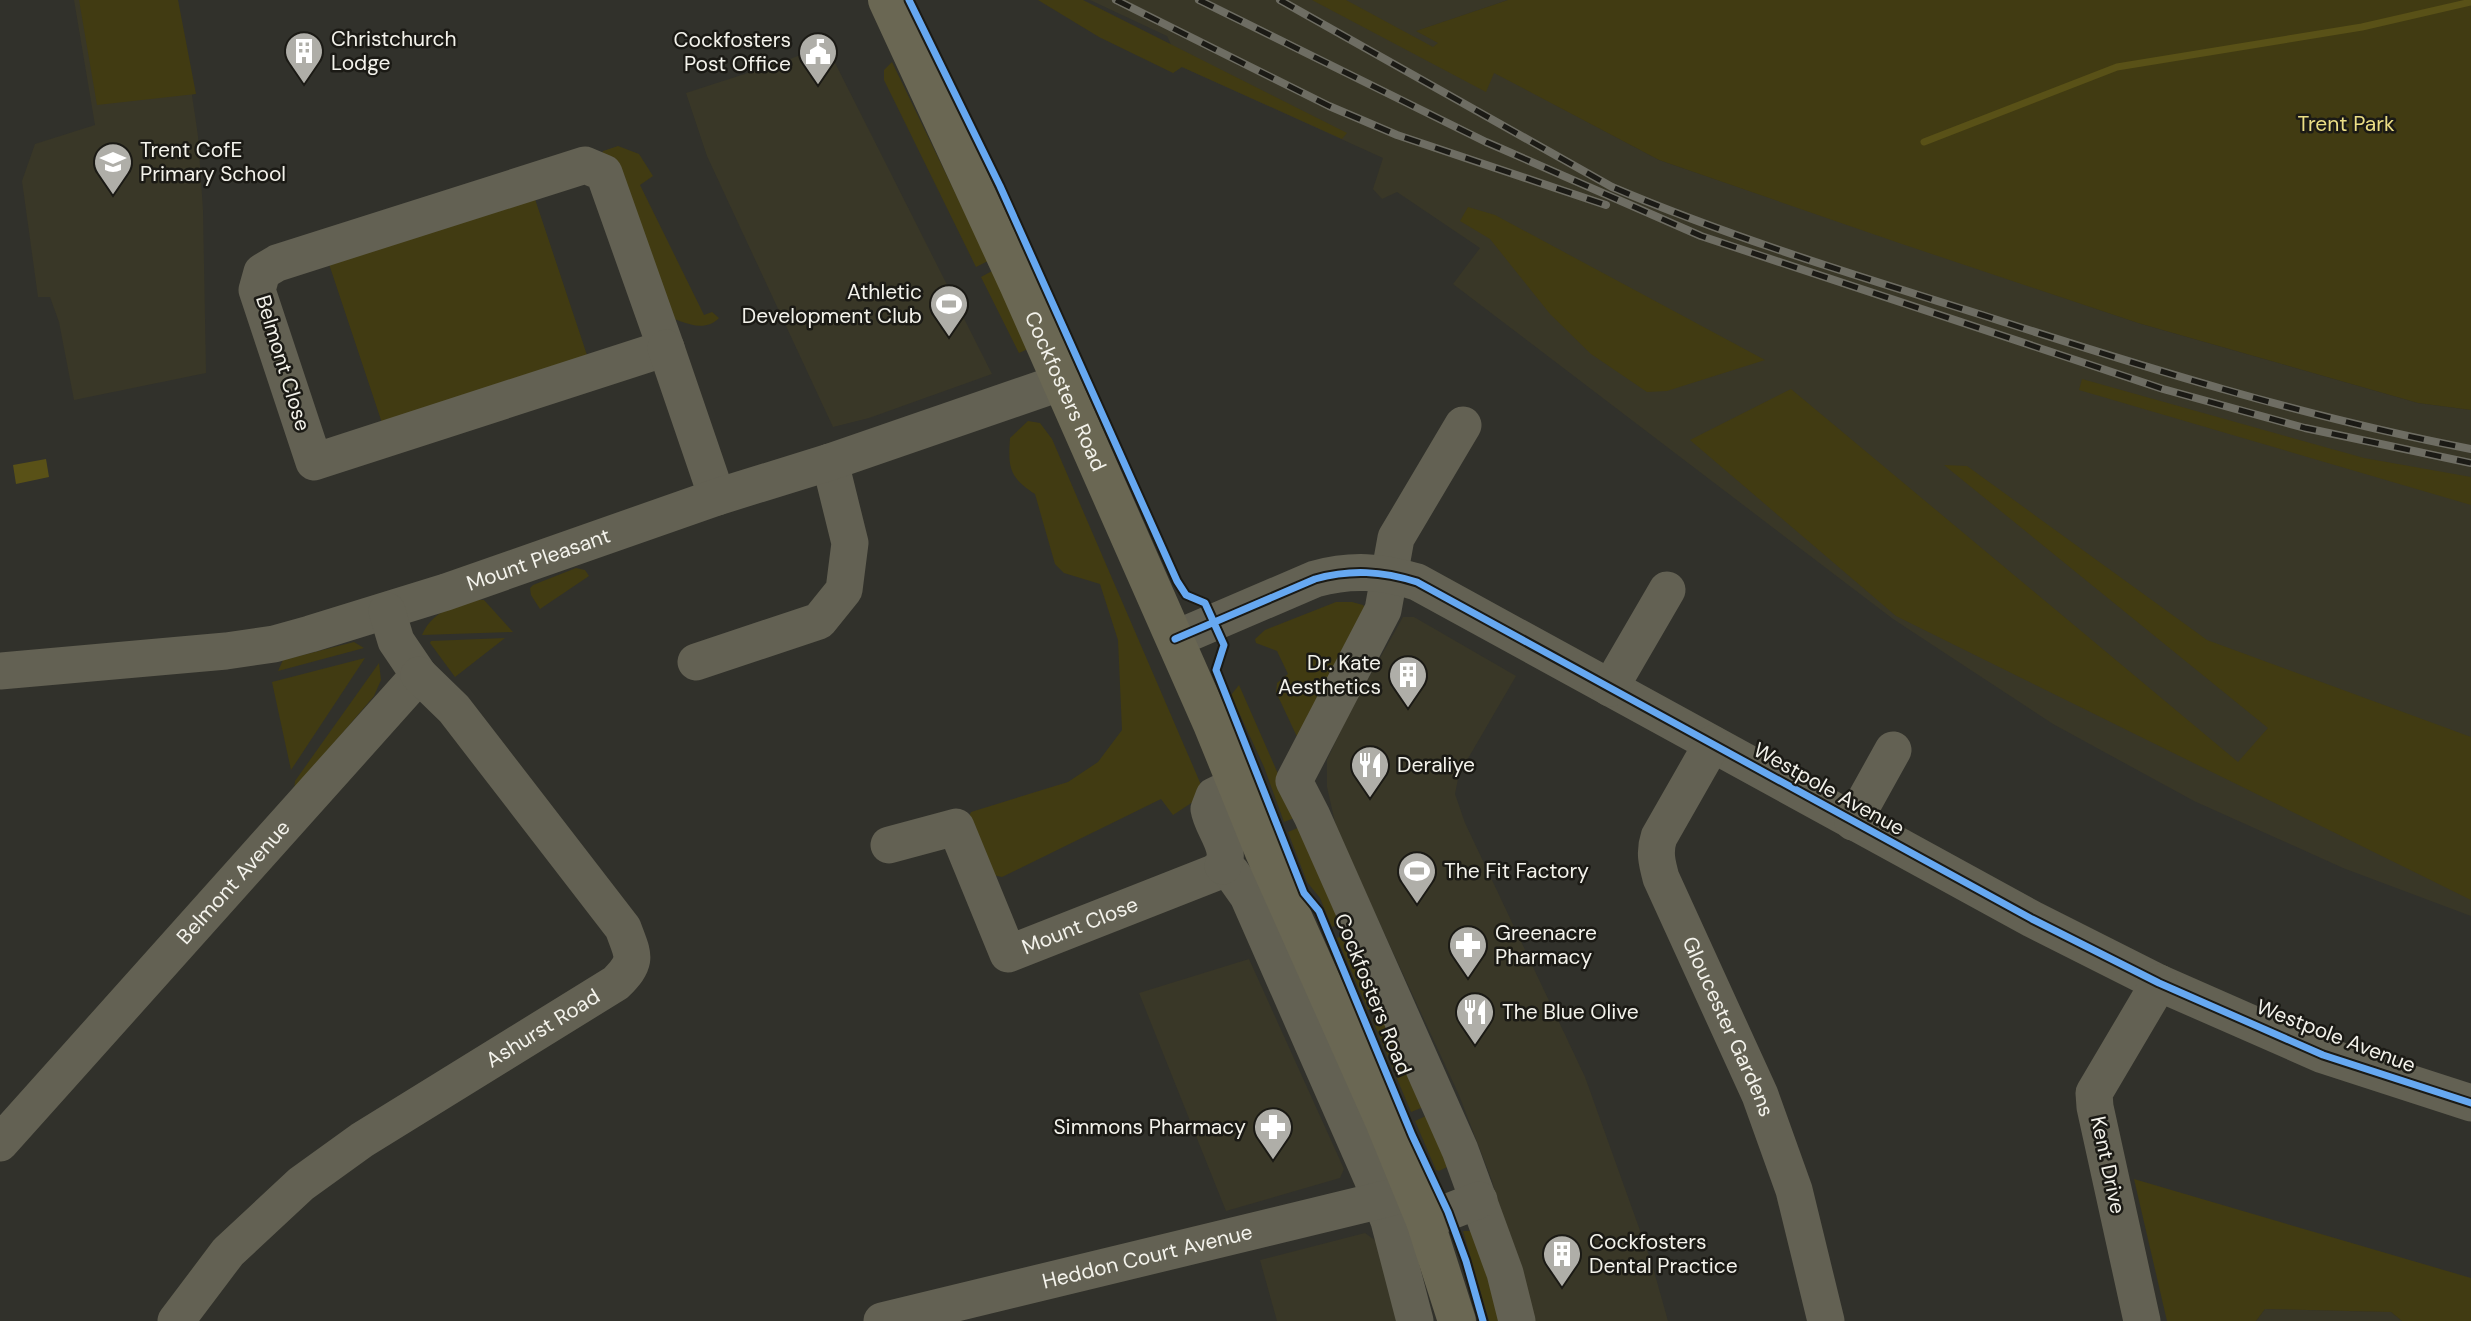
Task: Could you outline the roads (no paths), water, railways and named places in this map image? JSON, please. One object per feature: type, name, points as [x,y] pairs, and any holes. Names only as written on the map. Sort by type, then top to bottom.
[{"type":"main road","name":"Cockfosters Road","points":[[887,0],[1006,256],[1175,639],[1237,785],[1406,1204],[1457,1321]]},
{"type":"street","name":"Belmont Close","points":[[666,348],[314,462],[257,290],[262,272],[277,263],[585,165],[604,173],[666,348],[717,497]]},
{"type":"street","name":"Mount Pleasant","points":[[0,671],[226,652],[274,644],[446,592],[717,497],[830,462],[1062,382]]},
{"type":"street","points":[[1390,574],[1396,538],[1463,425]]},
{"type":"street","points":[[696,662],[819,621],[844,590],[850,543],[830,462]]},
{"type":"street","name":"Westpole Avenue","points":[[1175,639],[1315,579],[1336,573],[1390,574],[1417,582],[2032,919],[2158,982],[2323,1055],[2471,1103]]},
{"type":"street","name":"Cockfosters Road","points":[[1390,574],[1383,610],[1294,780],[1441,1105],[1505,1273],[1517,1321]]},
{"type":"street","points":[[1610,688],[1667,590]]},
{"type":"street","points":[[387,611],[396,641],[419,675]]},
{"type":"street","name":"Belmont Avenue","points":[[0,1143],[419,675]]},
{"type":"street","name":"Ashurst Road","points":[[176,1321],[228,1252],[302,1184],[362,1140],[616,983],[629,970],[633,955],[623,928],[454,709],[419,675]]},
{"type":"street","name":"Gloucester Gardens","points":[[1712,744],[1659,837],[1656,859],[1661,878],[1760,1096],[1794,1190],[1826,1321]]},
{"type":"street","points":[[1853,822],[1893,750]]},
{"type":"street","points":[[1223,866],[1225,848],[1209,809],[1214,796],[1237,785]]},
{"type":"street","name":"Mount Close","points":[[889,845],[956,827],[1008,954],[1214,873],[1223,866]]},
{"type":"street","name":"Cockfosters Road","points":[[1223,866],[1231,872],[1248,896],[1406,1204],[1389,1221],[1415,1321]]},
{"type":"street","name":"Kent Drive","points":[[2142,1321],[2094,1093],[2158,982]]},
{"type":"street","name":"Heddon Court Avenue","points":[[882,1321],[1406,1204],[1479,1200]]},
{"type":"waterway","points":[[1924,142],[2117,67],[2362,27],[2471,2]]},
{"type":"railway","points":[[1116,0],[1329,106],[1397,135],[1606,205]]},
{"type":"railway","points":[[1199,0],[1486,142],[1701,236],[2163,389],[2305,428],[2471,463]]},
{"type":"railway","points":[[1280,0],[1612,187],[1657,206],[1842,271],[2163,372],[2347,422],[2471,449]]},
{"type":"place","name":"Christchurch Lodge","points":[[304,85]]},
{"type":"place","name":"Cockfosters Post Office","points":[[818,86]]},
{"type":"place","name":"Trent CofE Primary School","points":[[113,196]]},
{"type":"place","name":"Athletic Development Club","points":[[949,338]]},
{"type":"place","name":"Dr. Kate Aesthetics","points":[[1408,709]]},
{"type":"place","name":"Deraliye","points":[[1370,799]]},
{"type":"place","name":"The Fit Factory","points":[[1417,905]]},
{"type":"place","name":"Greenacre Pharmacy","points":[[1468,979]]},
{"type":"place","name":"The Blue Olive","points":[[1475,1046]]},
{"type":"place","name":"Simmons Pharmacy","points":[[1273,1161]]},
{"type":"place","name":"Cockfosters Dental Practice","points":[[1562,1288]]},
{"type":"park label","name":"Trent Park","points":[[2346,124]]}]
